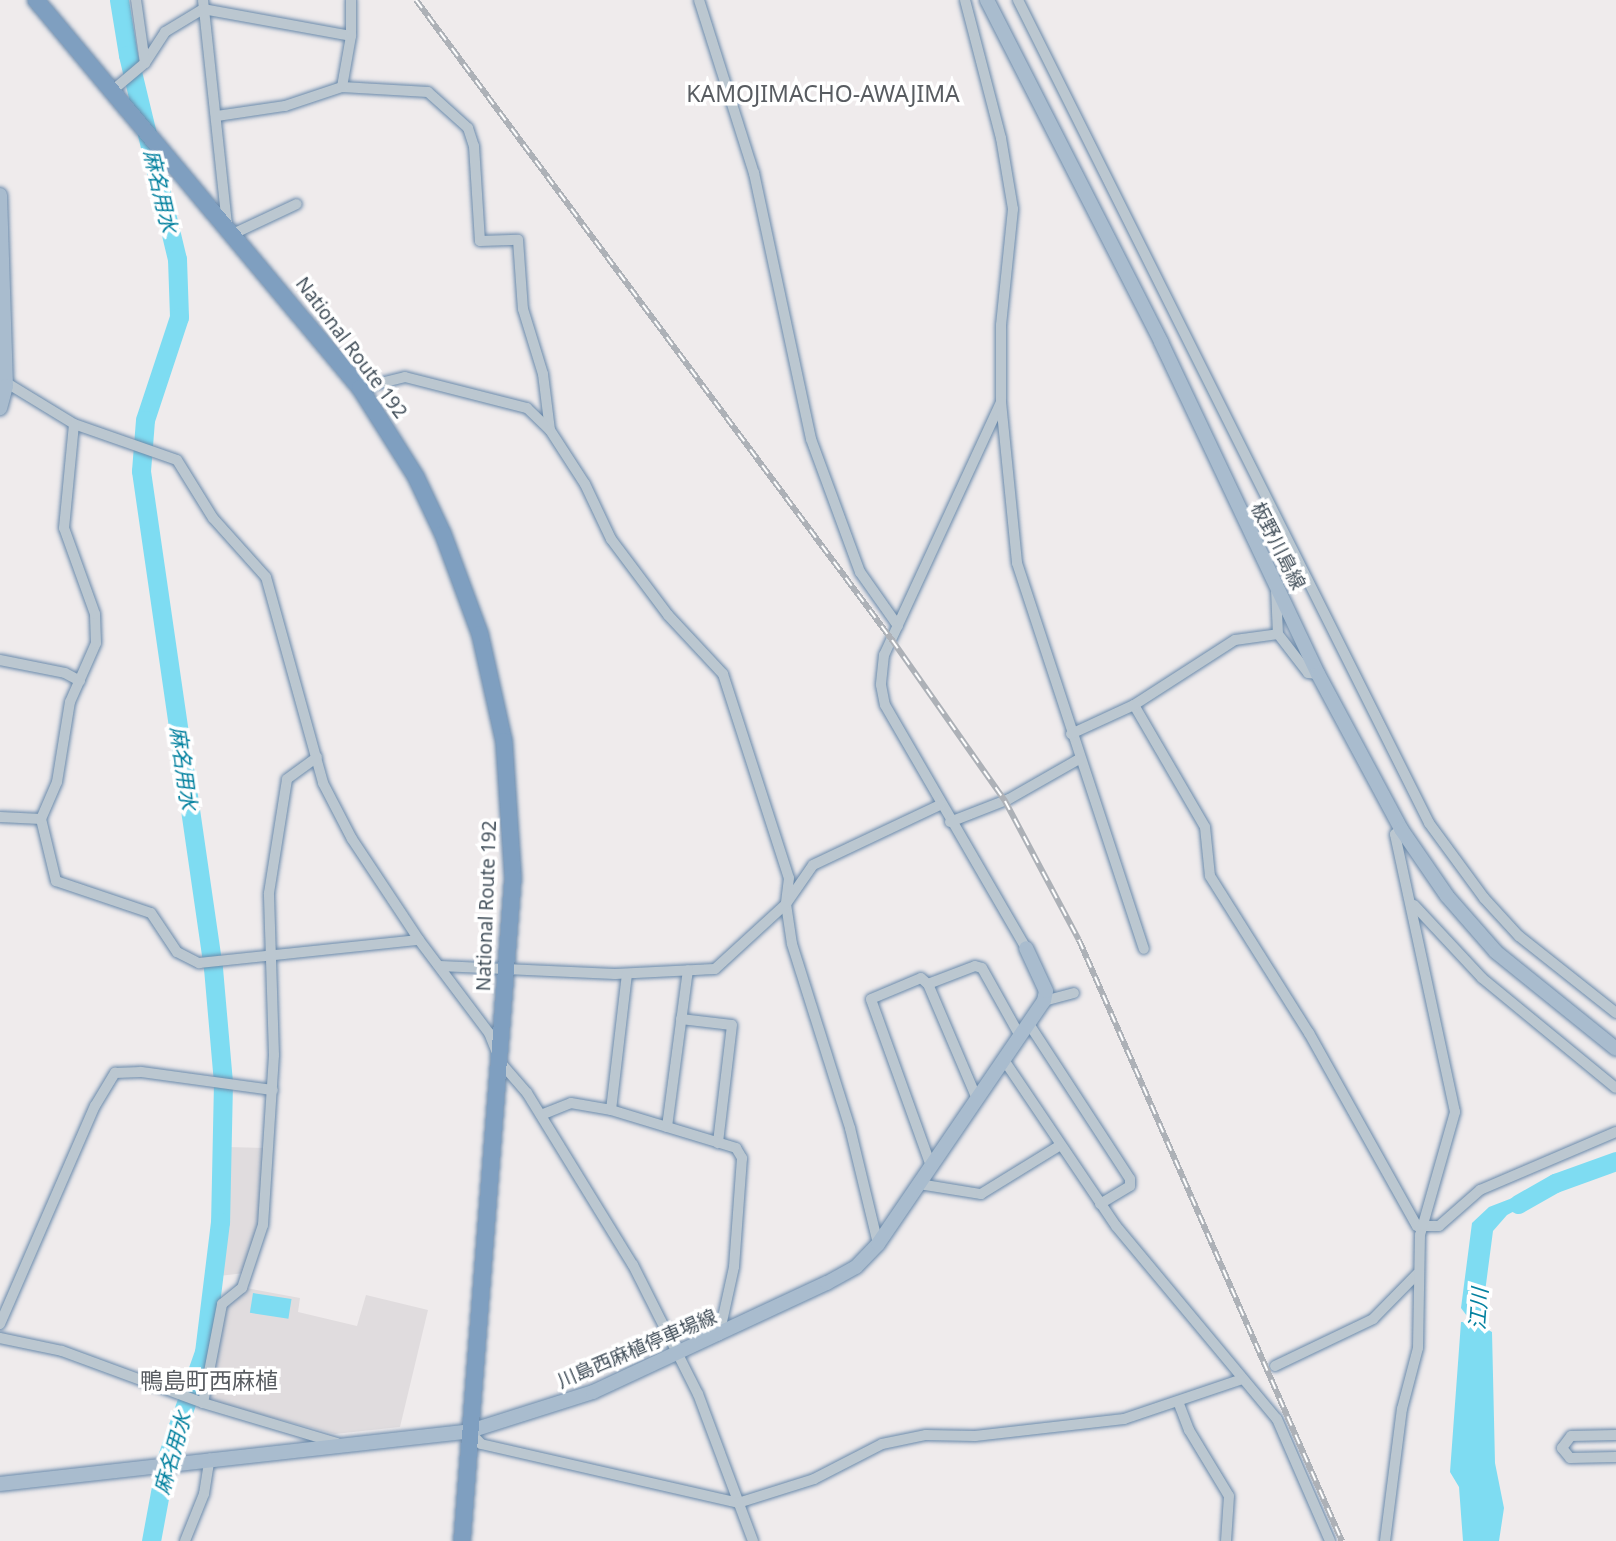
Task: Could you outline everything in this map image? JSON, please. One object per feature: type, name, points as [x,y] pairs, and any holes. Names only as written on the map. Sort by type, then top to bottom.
[{"type":"highway","name":"National Route 192","points":[[36,0],[119,85],[132,113],[231,229],[360,388],[416,477],[443,534],[494,687],[512,834],[507,968],[462,1541]]},
{"type":"main road","name":"板野川島線","points":[[987,0],[1155,330],[1318,674],[1401,829],[1447,896],[1496,952],[1616,1049]]},
{"type":"main road","points":[[0,195],[3,383],[0,408]]},
{"type":"main road","points":[[1026,948],[1042,980],[1044,1001]]},
{"type":"main road","name":"川島西麻植停車場線","points":[[0,1484],[337,1443],[470,1431],[593,1392],[679,1355],[856,1267],[878,1244],[1044,1001]]},
{"type":"street","points":[[136,0],[143,65]]},
{"type":"street","points":[[342,87],[351,36],[351,0]]},
{"type":"street","points":[[699,0],[754,173],[811,439],[860,572],[898,626]]},
{"type":"street","points":[[965,0],[1001,138],[1013,209],[1001,325],[1001,402],[1017,563],[1079,759],[1144,949]]},
{"type":"street","points":[[1018,0],[1429,823],[1484,898],[1520,936],[1616,1013]]},
{"type":"street","points":[[119,85],[143,65],[164,32],[203,5],[351,36]]},
{"type":"street","points":[[203,5],[231,229],[297,204]]},
{"type":"street","points":[[217,116],[285,106],[342,87],[428,92],[468,128],[474,146],[480,241],[518,240],[523,309],[543,374],[550,430]]},
{"type":"street","points":[[360,388],[405,377],[527,408],[550,430],[585,484],[611,539],[668,615],[723,674],[789,878],[786,904],[792,944],[853,1140],[878,1244]]},
{"type":"street","points":[[3,383],[74,424],[177,460],[213,518],[266,577],[323,783],[352,839],[419,940],[489,1033],[501,1063],[541,1115],[633,1265],[679,1355],[753,1541]]},
{"type":"street","points":[[1001,402],[882,663],[885,705],[940,805],[1026,948]]},
{"type":"street","points":[[74,424],[64,528],[89,592],[96,634],[92,660],[68,710],[57,782],[41,819],[56,881],[151,913],[177,952],[199,963],[419,940]]},
{"type":"street","points":[[1276,583],[1278,634],[1308,673],[1318,674]]},
{"type":"street","points":[[1071,734],[1134,705],[1228,642],[1278,634]]},
{"type":"street","points":[[0,660],[65,673],[80,681]]},
{"type":"street","points":[[1134,705],[1205,827],[1210,876],[1309,1033],[1383,1172],[1422,1229]]},
{"type":"street","points":[[201,1402],[222,1304],[242,1288],[261,1235],[273,1090],[274,956],[269,892],[287,779],[317,757]]},
{"type":"street","points":[[950,822],[999,804],[1079,759]]},
{"type":"street","points":[[440,966],[627,974],[715,969],[786,904],[813,865],[940,805]]},
{"type":"street","points":[[0,817],[41,819]]},
{"type":"street","points":[[1385,1541],[1402,1409],[1418,1349],[1417,1274],[1422,1229],[1455,1112],[1413,903],[1395,834],[1401,829]]},
{"type":"street","points":[[1413,903],[1482,978],[1616,1088]]},
{"type":"street","points":[[928,984],[975,966],[982,968],[1130,1179],[1130,1186],[1100,1204]]},
{"type":"street","points":[[667,1127],[688,970]]},
{"type":"street","points":[[611,1110],[627,974]]},
{"type":"street","points":[[931,1166],[871,999],[921,978],[928,984],[977,1098]]},
{"type":"street","points":[[1044,1001],[1074,993]]},
{"type":"street","points":[[681,1019],[732,1026],[718,1143]]},
{"type":"street","points":[[1004,1060],[1100,1204],[1277,1419],[1330,1541]]},
{"type":"street","points":[[0,1324],[94,1106],[115,1073],[141,1072],[212,1085],[238,1084],[273,1090]]},
{"type":"street","points":[[541,1115],[571,1103],[611,1110],[736,1148],[742,1158],[734,1267],[719,1335]]},
{"type":"street","points":[[1422,1229],[1439,1226],[1480,1190],[1616,1132]]},
{"type":"street","points":[[919,1184],[981,1194],[1059,1146]]},
{"type":"street","points":[[1275,1366],[1373,1319],[1417,1274]]},
{"type":"street","points":[[0,1338],[62,1351],[201,1402],[337,1443]]},
{"type":"street","points":[[470,1431],[481,1444],[738,1503],[814,1479],[883,1444],[915,1437],[975,1436],[1124,1419],[1179,1404],[1242,1378]]},
{"type":"street","points":[[1179,1404],[1189,1430],[1229,1496],[1226,1541]]},
{"type":"street","points":[[1616,1435],[1571,1436],[1562,1448],[1570,1458],[1616,1457]]},
{"type":"street","points":[[185,1541],[204,1494],[210,1458]]},
{"type":"shaded area","points":[[227,1147],[266,1148],[260,1219],[245,1273],[219,1276]]},
{"type":"shaded area","points":[[246,1288],[300,1298],[298,1312],[357,1326],[366,1295],[428,1310],[400,1427],[335,1434],[208,1401],[227,1302]]},
{"type":"water","points":[[1538,1188],[1542,1196],[1507,1215],[1493,1231],[1485,1292],[1483,1327],[1492,1332],[1495,1463],[1504,1508],[1499,1541],[1463,1541],[1459,1487],[1450,1472],[1461,1322],[1467,1322],[1467,1316],[1461,1308],[1472,1223],[1489,1207]]},
{"type":"water","points":[[253,1293],[292,1299],[288,1319],[250,1313]]},
{"type":"waterway","name":"麻名用水","points":[[119,0],[128,55],[177,259],[179,317],[145,420],[141,471],[213,968],[223,1082],[220,1222],[204,1352],[166,1460],[151,1541]]},
{"type":"waterway","name":"江川","points":[[1518,1204],[1555,1183],[1616,1161]]},
{"type":"railway","points":[[416,0],[892,640],[1005,801],[1079,940],[1342,1541]]},
{"type":"district","name":"KAMOJIMACHO-AWAJIMA","points":[[823,93]]},
{"type":"district","name":"鴨島町西麻植","points":[[209,1380]]}]
